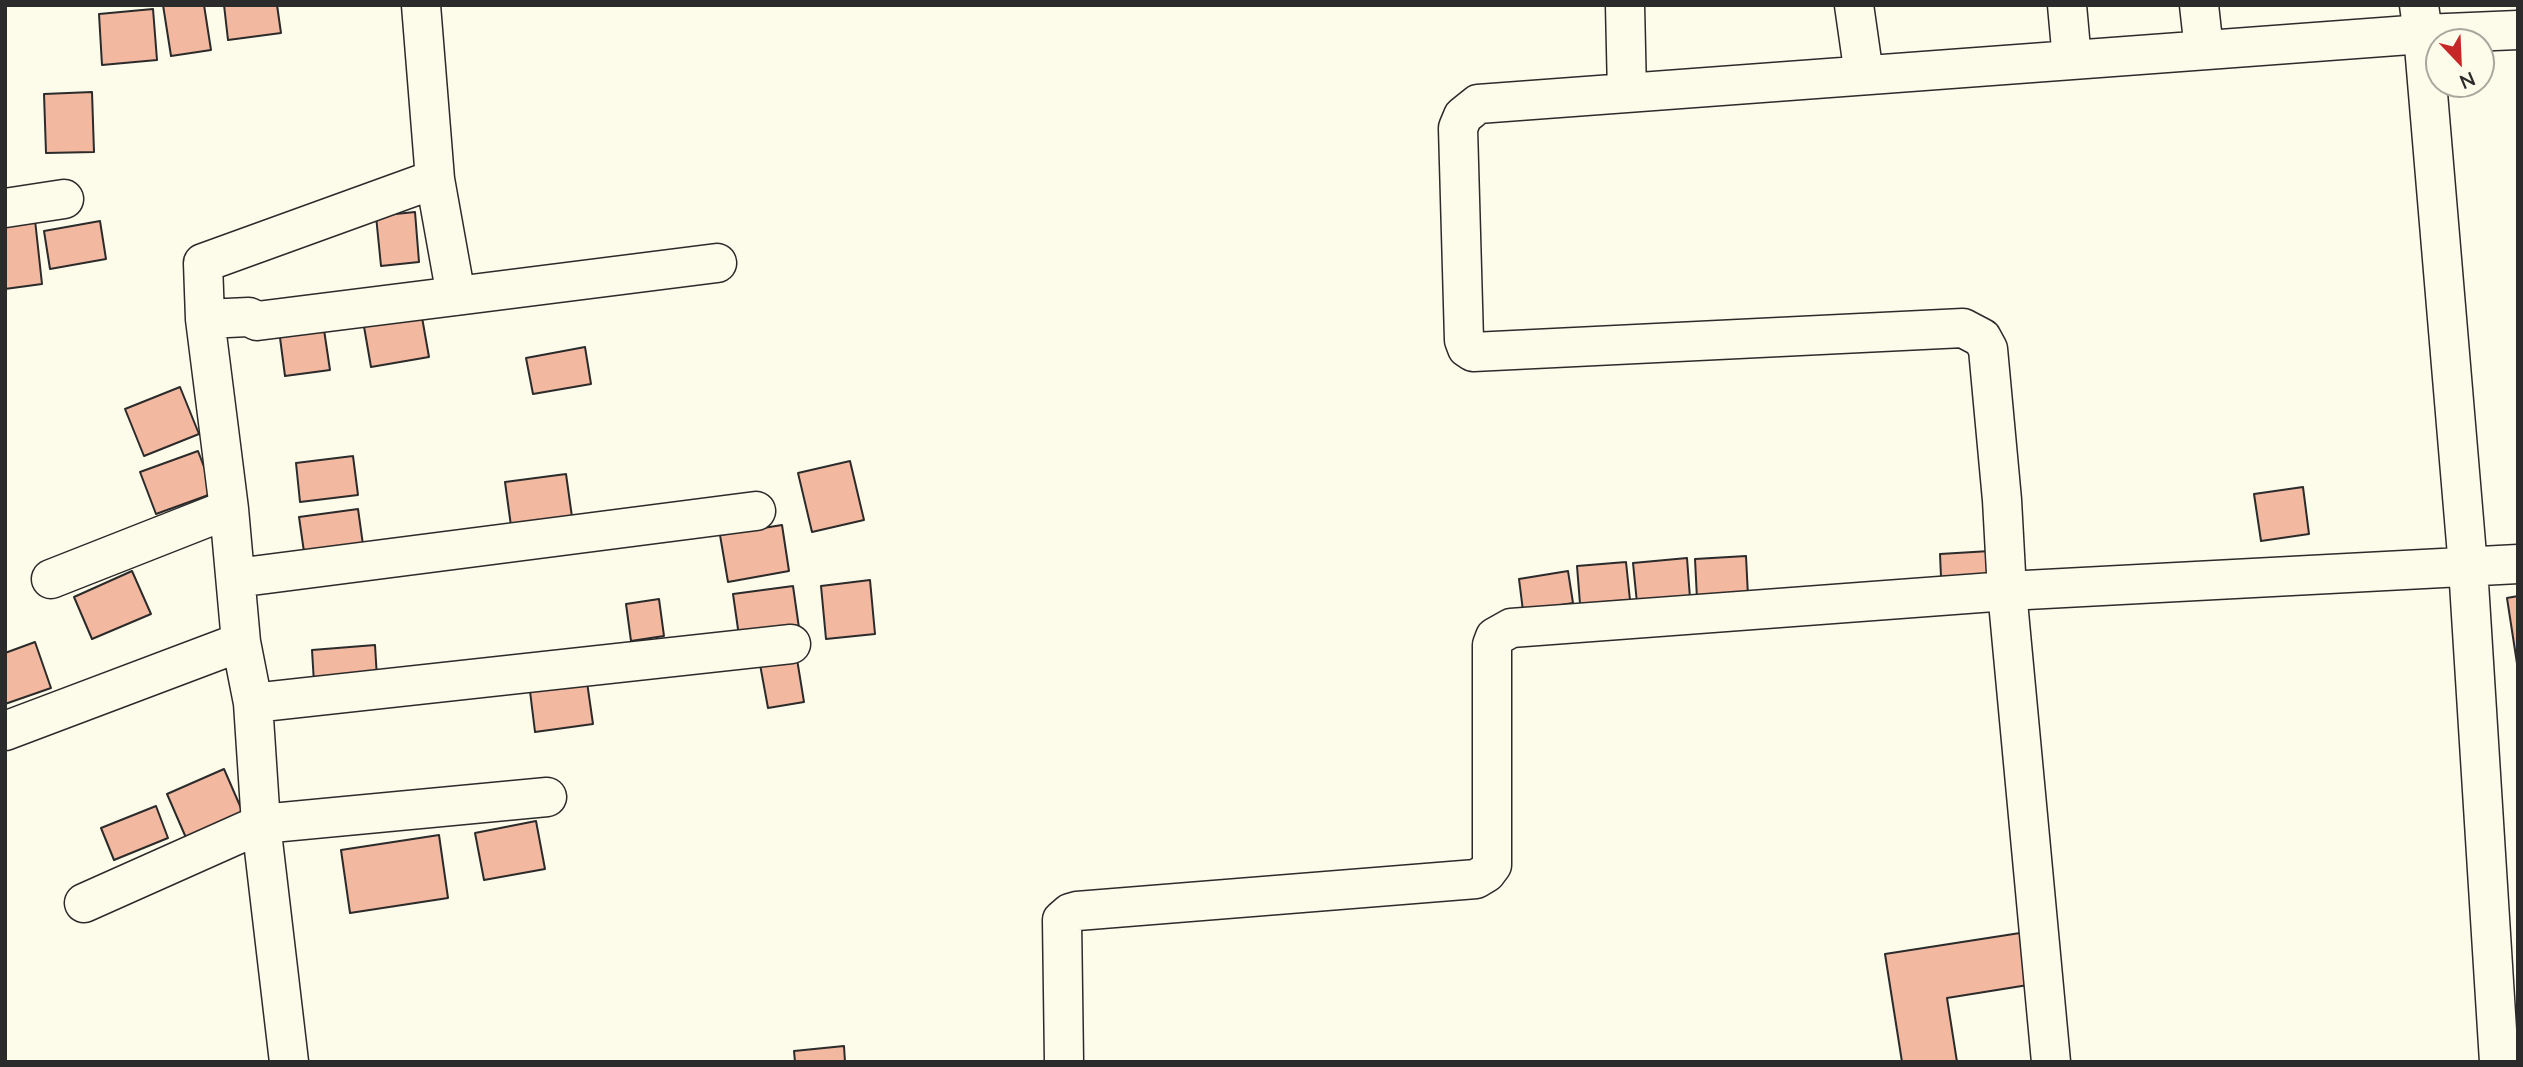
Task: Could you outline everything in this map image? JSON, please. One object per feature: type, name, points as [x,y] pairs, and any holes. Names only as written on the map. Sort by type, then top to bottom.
[{"type":"street","points":[[422,5],[435,179],[456,296]]},
{"type":"street","points":[[1625,5],[1627,93]]},
{"type":"street","points":[[1854,5],[1864,75]]},
{"type":"street","points":[[2067,5],[2072,60]]},
{"type":"street","points":[[2199,5],[2204,50]]},
{"type":"street","points":[[2421,20],[2468,568],[2499,1062]]},
{"type":"street","points":[[2052,1062],[2007,591],[2002,500],[1988,349],[1982,338],[1963,328],[1950,328],[1473,352],[1467,348],[1464,340],[1458,128],[1463,116],[1478,104],[2204,50],[2421,20],[2518,30]]},
{"type":"street","points":[[289,1062],[261,824],[253,703],[241,642],[229,509],[205,319],[203,263],[435,179]]},
{"type":"street","points":[[5,208],[64,199]]},
{"type":"street","points":[[205,319],[249,317],[257,321],[717,262]]},
{"type":"street","points":[[51,579],[229,509]]},
{"type":"street","points":[[236,578],[756,511]]},
{"type":"street","points":[[1065,1062],[1062,920],[1070,914],[1091,910],[1476,879],[1486,873],[1492,865],[1492,645],[1495,638],[1511,628],[2007,591],[2518,564]]},
{"type":"street","points":[[5,731],[241,642]]},
{"type":"street","points":[[253,703],[791,644]]},
{"type":"street","points":[[83,903],[261,824],[547,796]]},
{"type":"building","points":[[163,5],[204,5],[211,50],[171,56]]},
{"type":"building","points":[[224,5],[277,5],[281,33],[228,40]]},
{"type":"building","points":[[153,9],[157,60],[102,65],[99,14]]},
{"type":"building","points":[[92,92],[94,152],[46,153],[44,94]]},
{"type":"building","points":[[415,212],[419,262],[381,266],[376,216]]},
{"type":"building","points":[[35,220],[42,284],[5,289],[5,224]]},
{"type":"building","points":[[100,221],[106,259],[50,269],[44,231]]},
{"type":"building","points":[[420,306],[429,357],[371,367],[362,315]]},
{"type":"building","points":[[323,323],[330,370],[285,376],[279,330]]},
{"type":"building","points":[[585,347],[591,384],[533,394],[526,358]]},
{"type":"building","points":[[180,387],[199,434],[144,456],[125,409]]},
{"type":"building","points":[[198,451],[214,493],[156,514],[140,472]]},
{"type":"building","points":[[353,456],[358,495],[300,502],[296,463]]},
{"type":"building","points":[[850,461],[864,520],[812,532],[798,473]]},
{"type":"building","points":[[566,474],[572,517],[511,526],[505,482]]},
{"type":"building","points":[[2303,487],[2309,534],[2261,541],[2254,494]]},
{"type":"building","points":[[358,509],[364,552],[305,559],[299,517]]},
{"type":"building","points":[[782,525],[789,571],[728,582],[720,535]]},
{"type":"building","points":[[1990,551],[1992,574],[1941,577],[1940,554]]},
{"type":"building","points":[[1746,556],[1748,596],[1697,599],[1695,559]]},
{"type":"building","points":[[1687,558],[1690,598],[1637,603],[1633,563]]},
{"type":"building","points":[[1626,562],[1630,600],[1580,604],[1577,566]]},
{"type":"building","points":[[132,571],[151,614],[92,639],[74,597]]},
{"type":"building","points":[[1568,571],[1573,603],[1523,611],[1519,579]]},
{"type":"building","points":[[870,580],[875,634],[826,639],[821,586]]},
{"type":"building","points":[[793,586],[799,628],[739,636],[733,594]]},
{"type":"building","points":[[2518,596],[2518,670],[2507,598]]},
{"type":"building","points":[[659,599],[664,636],[631,641],[626,604]]},
{"type":"building","points":[[35,642],[51,688],[5,704],[5,653]]},
{"type":"building","points":[[375,645],[377,678],[314,683],[312,650]]},
{"type":"building","points":[[796,653],[804,702],[768,708],[759,659]]},
{"type":"building","points":[[586,675],[593,724],[535,732],[529,683]]},
{"type":"building","points":[[224,769],[244,815],[187,840],[167,794]]},
{"type":"building","points":[[156,806],[168,838],[114,860],[101,828]]},
{"type":"building","points":[[536,821],[545,869],[484,880],[475,833]]},
{"type":"building","points":[[439,835],[448,898],[350,913],[341,850]]},
{"type":"building","points":[[2020,933],[2028,985],[1947,998],[1957,1062],[1902,1062],[1885,954]]},
{"type":"building","points":[[844,1046],[845,1062],[795,1062],[794,1051]]}]
